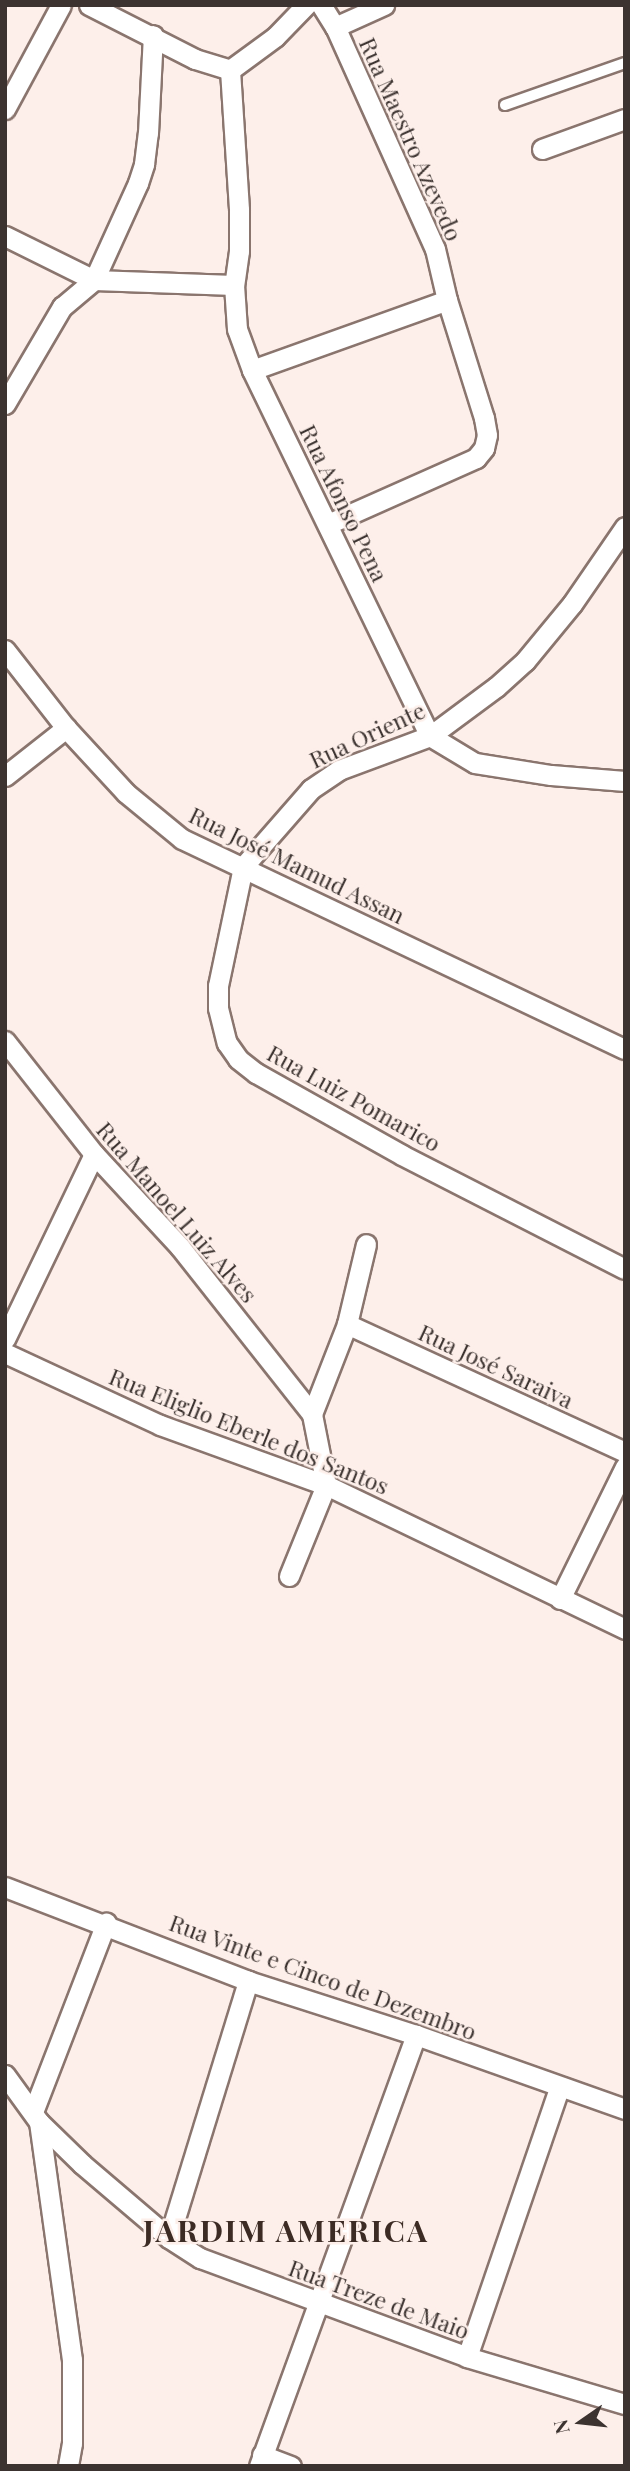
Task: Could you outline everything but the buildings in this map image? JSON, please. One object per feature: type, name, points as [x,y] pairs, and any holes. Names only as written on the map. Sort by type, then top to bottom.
[{"type":"street","points":[[5,109],[61,5]]},
{"type":"street","points":[[89,5],[153,35],[195,59],[230,70],[275,37],[306,5]]},
{"type":"street","name":"Rua Maestro Azevedo","points":[[321,5],[335,27],[435,249],[446,300],[487,435],[484,448],[476,458],[328,524]]},
{"type":"street","points":[[335,27],[384,5]]},
{"type":"street","points":[[5,404],[62,307],[94,280],[144,164],[153,35]]},
{"type":"street","name":"Rua Afonso Pena","points":[[230,70],[239,224],[234,285],[237,329],[252,370],[430,736]]},
{"type":"street","points":[[542,149],[625,119]]},
{"type":"street","points":[[5,236],[94,280],[234,285]]},
{"type":"street","points":[[252,370],[446,300]]},
{"type":"street","name":"Rua Oriente","points":[[243,867],[311,789],[325,778],[430,736],[525,661],[572,604],[625,527]]},
{"type":"street","name":"Rua José Mamud Assan","points":[[5,650],[66,727],[126,793],[182,839],[625,1049]]},
{"type":"street","points":[[5,776],[66,727]]},
{"type":"street","points":[[430,736],[475,763],[551,775],[625,781]]},
{"type":"street","name":"Rua Luiz Pomarico","points":[[243,867],[218,986],[222,1029],[238,1059],[256,1073],[402,1155],[625,1269]]},
{"type":"street","name":"Rua Manoel Luiz Alves","points":[[5,1041],[94,1154],[180,1247],[312,1413]]},
{"type":"street","points":[[5,1339],[94,1154]]},
{"type":"street","points":[[289,1576],[326,1485],[312,1413],[347,1324],[366,1244]]},
{"type":"street","name":"Rua José Saraiva","points":[[347,1324],[625,1452]]},
{"type":"street","name":"Rua Eliglio Eberle dos Santos","points":[[5,1353],[160,1425],[326,1485],[625,1629]]},
{"type":"street","points":[[560,1599],[625,1467]]},
{"type":"street","name":"Rua Vinte e Cinco de Dezembro","points":[[5,1887],[106,1923],[248,1981],[416,2035],[559,2088],[625,2109]]},
{"type":"street","points":[[68,2466],[72,2443],[72,2360],[36,2117],[106,1923]]},
{"type":"street","points":[[169,2238],[248,1981]]},
{"type":"street","points":[[291,2466],[260,2461],[416,2035]]},
{"type":"street","name":"Rua Treze de Maio","points":[[5,2075],[36,2117],[169,2238],[200,2259],[467,2357],[625,2404]]},
{"type":"street","points":[[467,2357],[559,2088]]},
{"type":"lane","points":[[505,105],[625,63]]},
{"type":"district","name":"JARDIM AMERICA","points":[[286,2230]]}]
